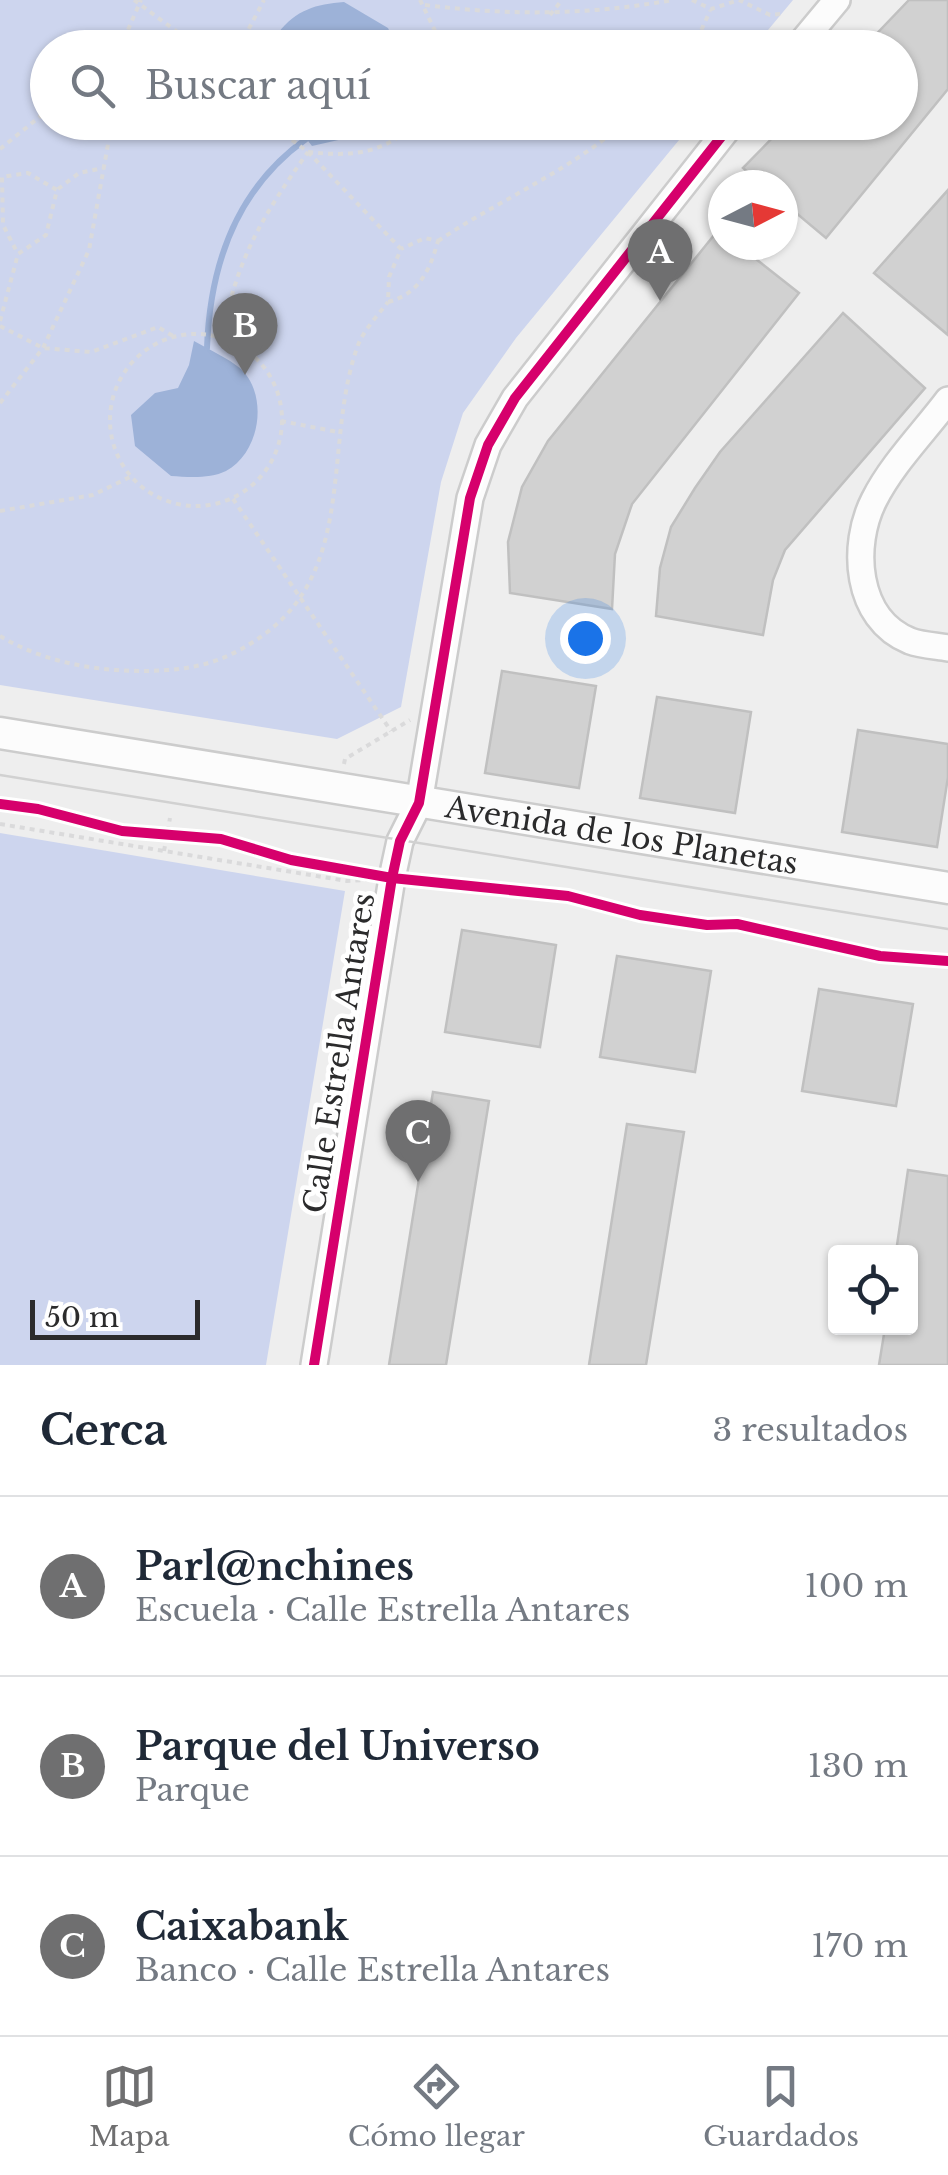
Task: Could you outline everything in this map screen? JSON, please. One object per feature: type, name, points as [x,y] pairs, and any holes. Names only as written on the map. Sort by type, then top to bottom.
[{"type":"street","points":[[812,30],[838,0]]},
{"type":"street","name":"Calle Estrella Antares","points":[[314,1365],[380,879],[419,803],[470,498],[488,445],[515,398],[720,140]]},
{"type":"street","points":[[948,400],[874,498],[860,534],[858,562],[867,595],[880,616],[908,640],[948,648]]},
{"type":"street","name":"Avenida de los Planetas","points":[[0,734],[948,888]]},
{"type":"path","points":[[249,30],[264,0]]},
{"type":"path","points":[[550,15],[562,0]]},
{"type":"path","points":[[432,30],[422,2],[550,15],[604,12],[673,0]]},
{"type":"path","points":[[692,0],[711,9],[739,0],[770,15],[781,14]]},
{"type":"path","points":[[127,30],[138,1],[176,30]]},
{"type":"path","points":[[701,30],[711,9]]},
{"type":"path","points":[[0,149],[30,125]]},
{"type":"path","points":[[0,403],[43,348],[89,250],[108,140]]},
{"type":"path","points":[[292,140],[401,249]]},
{"type":"path","points":[[308,152],[355,157],[398,140]]},
{"type":"path","points":[[388,302],[406,298],[420,282],[432,263],[438,241],[505,196],[593,150],[604,140]]},
{"type":"path","points":[[222,336],[238,268],[260,219],[308,152]]},
{"type":"path","points":[[18,254],[46,236],[57,190],[79,173],[102,168]]},
{"type":"path","points":[[57,190],[28,174],[1,176],[3,225],[18,254],[0,324],[43,348],[91,352],[158,327],[175,337]]},
{"type":"path","points":[[0,636],[83,667],[131,672],[176,670],[217,664],[281,622],[300,600],[318,567],[331,524],[344,388],[360,340],[388,302],[388,277],[401,249],[425,238],[438,241]]},
{"type":"path","points":[[222,336],[258,359],[272,378],[282,408],[279,446],[260,479],[233,499],[188,506],[156,497],[130,476],[110,432],[113,396],[125,371],[140,354],[175,337],[222,336]]},
{"type":"path","points":[[281,422],[338,432]]},
{"type":"path","points":[[0,511],[92,494],[130,476]]},
{"type":"path","points":[[233,499],[391,731]]},
{"type":"path","points":[[345,759],[412,718]]},
{"type":"path","points":[[164,851],[170,818]]},
{"type":"path","points":[[0,824],[347,881],[380,879]]},
{"type":"path","points":[[105,827],[135,832]]},
{"type":"path","points":[[148,833],[185,836]]},
{"type":"path","points":[[276,855],[380,879]]},
{"type":"shaded area","points":[[0,0],[793,0],[768,30],[30,30],[30,140],[679,140],[516,338],[463,413],[441,482],[401,707],[337,739],[0,685]]},
{"type":"shaded area","points":[[344,2],[389,30],[281,30],[299,14]]},
{"type":"shaded area","points":[[307,140],[338,140],[312,146]]},
{"type":"shaded area","points":[[194,341],[236,365],[250,380],[258,408],[257,423],[247,451],[226,471],[206,476],[171,476],[135,446],[131,415],[155,393],[178,388],[189,365]]},
{"type":"shaded area","points":[[0,833],[345,891],[266,1365],[0,1365]]},
{"type":"building","points":[[909,0],[948,0],[948,89],[918,126],[918,30],[880,30]]},
{"type":"building","points":[[770,140],[906,140],[826,238],[798,215],[798,170],[743,168]]},
{"type":"building","points":[[948,190],[948,335],[874,273]]},
{"type":"building","points":[[708,243],[708,260],[757,260],[799,293],[632,504],[615,554],[612,609],[510,593],[508,542],[522,487],[548,441]]},
{"type":"building","points":[[843,313],[925,388],[785,550],[773,580],[763,635],[656,616],[660,568],[671,527],[695,488],[720,452]]},
{"type":"building","points":[[502,671],[596,686],[579,788],[485,773]]},
{"type":"building","points":[[657,697],[751,712],[735,813],[640,798]]},
{"type":"building","points":[[858,730],[948,744],[948,777],[937,847],[842,832]]},
{"type":"building","points":[[462,930],[556,945],[540,1047],[445,1032]]},
{"type":"building","points":[[617,956],[711,971],[695,1072],[600,1057]]},
{"type":"building","points":[[819,989],[913,1004],[896,1106],[802,1091]]},
{"type":"building","points":[[433,1092],[489,1101],[446,1365],[389,1365]]},
{"type":"building","points":[[627,1124],[684,1132],[646,1365],[589,1365]]},
{"type":"building","points":[[908,1170],[948,1176],[948,1365],[879,1365],[884,1335],[918,1335],[918,1245],[897,1245]]},
{"type":"waterway","points":[[207,348],[214,287],[231,231],[261,181],[305,140]]},
{"type":"tram line","points":[[0,775],[948,929]]},
{"type":"cycle path","points":[[314,1365],[392,878],[400,841],[419,803],[470,498],[488,445],[515,398],[719,140]]},
{"type":"cycle path","points":[[0,804],[38,809],[122,831],[221,839],[291,860],[392,878],[568,896],[640,915],[707,925],[737,924],[880,956],[948,961]]},
{"type":"place","name":"Parl@nchines","points":[[660,301]]},
{"type":"place","name":"Parque del Universo","points":[[245,375]]},
{"type":"place","name":"Caixabank","points":[[418,1182]]}]
